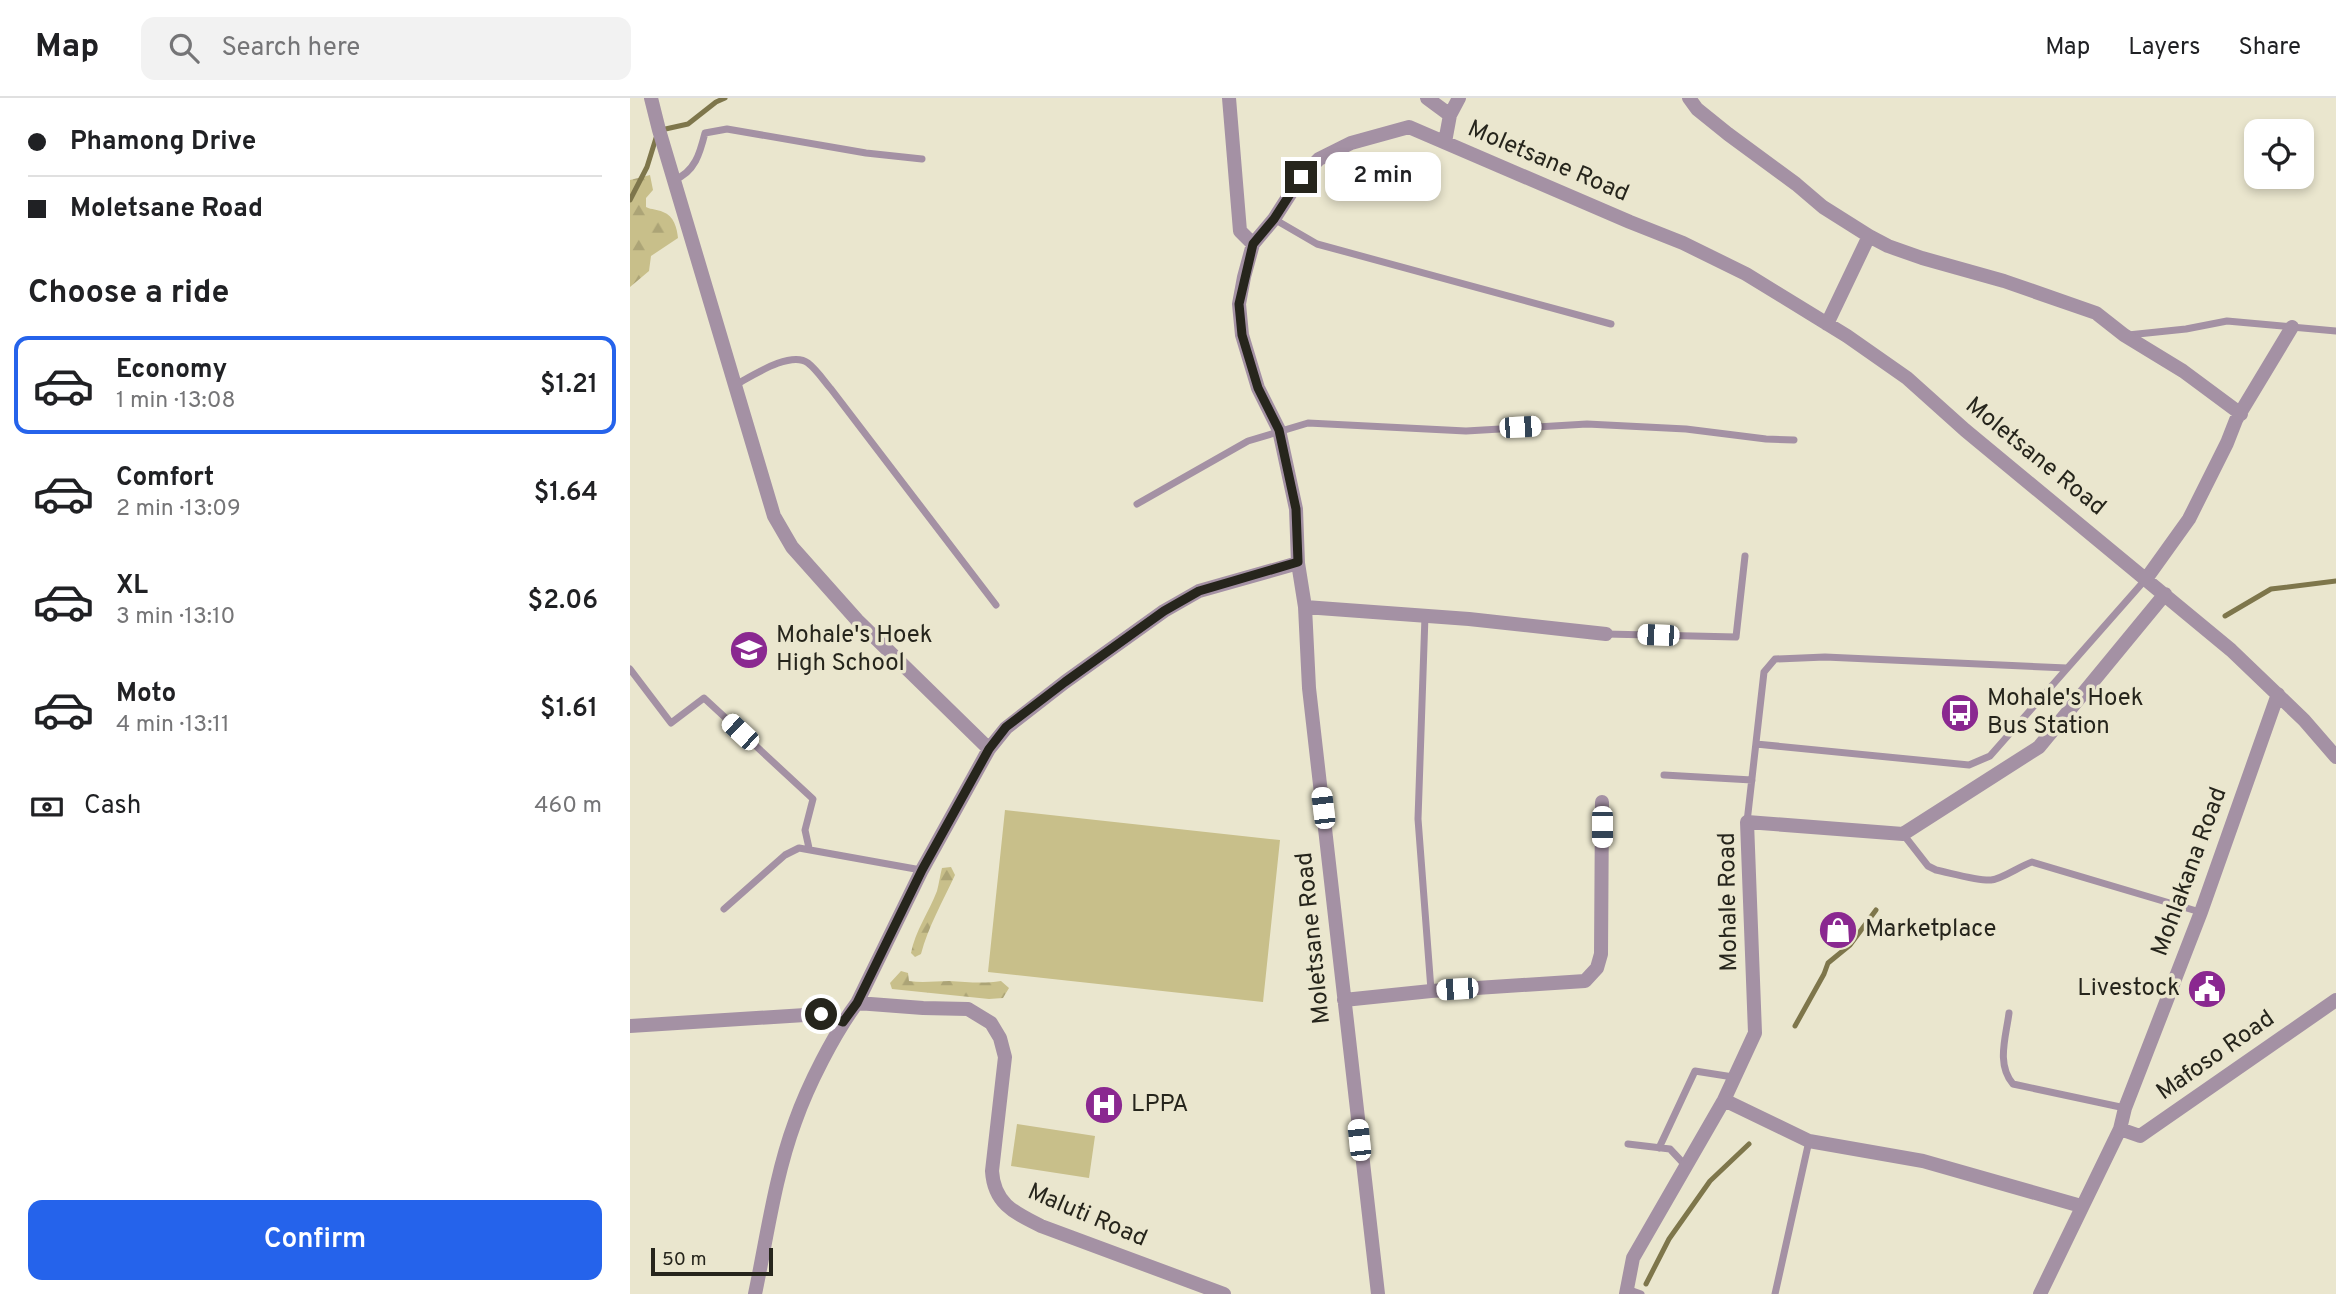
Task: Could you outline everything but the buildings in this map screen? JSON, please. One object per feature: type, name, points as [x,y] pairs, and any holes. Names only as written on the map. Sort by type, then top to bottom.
[{"type":"street","points":[[651,98],[774,516],[792,547],[857,620],[989,749]]},
{"type":"street","points":[[1229,98],[1240,231],[1253,244]]},
{"type":"street","points":[[1427,98],[1450,115]]},
{"type":"street","points":[[1445,142],[1450,115],[1460,98]]},
{"type":"street","points":[[1689,98],[1728,134],[1823,207],[1869,236],[1922,258],[2004,281],[2096,313],[2124,335],[2183,371],[2241,414]]},
{"type":"street","name":"Moletsane Road","points":[[1378,1294],[1309,688],[1296,509],[1279,430],[1258,388],[1242,335],[1239,304],[1253,244],[1274,219],[1301,177],[1319,159],[1351,143],[1409,127],[1683,243],[1746,274],[1828,324],[1907,379],[2231,650],[2304,720],[2336,757]]},
{"type":"street","points":[[1828,324],[1869,236]]},
{"type":"street","points":[[2146,579],[2189,519],[2241,414],[2292,327]]},
{"type":"street","points":[[754,1294],[795,1121],[922,870],[989,749],[1006,727],[1164,611],[1199,591],[1298,562]]},
{"type":"street","points":[[1903,834],[2039,747],[2165,594]]},
{"type":"street","points":[[1305,607],[1606,634]]},
{"type":"street","name":"Mohlakana Road","points":[[2040,1294],[2120,1129],[2125,1108],[2201,912],[2278,694]]},
{"type":"street","points":[[1344,1000],[1585,981],[1597,968],[1601,954],[1602,802]]},
{"type":"street","name":"Mohale Road","points":[[1632,1292],[1633,1258],[1724,1100],[1755,1033],[1747,822],[1903,834]]},
{"type":"street","name":"Mafoso Road","points":[[2120,1129],[2140,1136],[2336,1000]]},
{"type":"street","name":"Maluti Road","points":[[857,1003],[968,1009],[991,1023],[1000,1038],[1006,1057],[992,1171],[993,1186],[1000,1199],[1018,1214],[1041,1226],[1224,1294]]},
{"type":"street","points":[[630,1026],[821,1014],[843,1022]]},
{"type":"street","points":[[1724,1100],[1810,1141],[1923,1161],[2081,1206]]},
{"type":"lane","points":[[674,180],[687,175],[699,155],[705,133],[727,129],[866,153],[922,159]]},
{"type":"lane","points":[[1274,219],[1317,244],[1611,324]]},
{"type":"lane","points":[[2124,335],[2186,329],[2227,321],[2336,331]]},
{"type":"lane","points":[[735,385],[776,364],[794,359],[807,362],[831,389],[996,605]]},
{"type":"lane","points":[[1137,504],[1248,441],[1308,423],[1466,431],[1587,424],[1686,429],[1794,440]]},
{"type":"lane","points":[[1606,634],[1736,638],[1745,556]]},
{"type":"lane","points":[[1756,744],[1969,765],[1990,756],[2146,579]]},
{"type":"lane","points":[[1425,616],[1418,819],[1432,991]]},
{"type":"lane","points":[[1747,822],[1765,672],[1775,659],[1825,657],[2067,668]]},
{"type":"lane","points":[[630,669],[671,723],[704,698],[813,799],[805,830],[809,848]]},
{"type":"lane","points":[[1664,775],[1752,780]]},
{"type":"lane","points":[[1903,834],[1928,866],[1936,870],[1992,880],[2032,862],[2201,912]]},
{"type":"lane","points":[[724,909],[785,855],[799,848],[922,870]]},
{"type":"lane","points":[[2009,1013],[2003,1063],[2005,1075],[2013,1084],[2125,1108]]},
{"type":"lane","points":[[1660,1148],[1695,1071],[1733,1077]]},
{"type":"lane","points":[[1775,1294],[1810,1141]]},
{"type":"lane","points":[[1628,1144],[1670,1149],[1685,1165]]},
{"type":"green space","points":[[650,175],[653,190],[646,198],[646,207],[670,216],[676,226],[678,238],[651,256],[649,271],[630,287],[630,180]]},
{"type":"green space","points":[[1005,810],[1280,840],[1263,1002],[988,972]]},
{"type":"green space","points":[[951,867],[955,875],[921,954],[915,957],[911,953],[913,945],[937,891],[942,868]]},
{"type":"green space","points":[[901,971],[908,973],[909,981],[1001,981],[1009,988],[1003,998],[989,999],[892,989],[890,983]]},
{"type":"green space","points":[[1017,1124],[1095,1136],[1089,1178],[1011,1166]]},
{"type":"waterway","points":[[661,130],[688,124],[725,98]]},
{"type":"waterway","points":[[630,200],[647,167],[656,138]]},
{"type":"waterway","points":[[2225,616],[2271,589],[2336,581]]},
{"type":"waterway","points":[[1795,1026],[1828,963],[1850,945],[1876,910]]},
{"type":"waterway","points":[[1646,1284],[1669,1239],[1710,1181],[1749,1144]]},
{"type":"place","name":"Mohale's Hoek High School","points":[[749,650]]},
{"type":"place","name":"Mohale's Hoek Bus Station","points":[[1960,713]]},
{"type":"place","name":"Marketplace","points":[[1838,930]]},
{"type":"place","name":"Livestock","points":[[2207,989]]},
{"type":"place","name":"LPPA","points":[[1104,1105]]},
{"type":"route","points":[[821,1014],[843,1022],[857,1003],[922,870],[989,749],[1006,727],[1164,611],[1199,591],[1298,562],[1296,509],[1279,430],[1258,388],[1242,335],[1239,304],[1253,244],[1274,219],[1301,177]]}]
